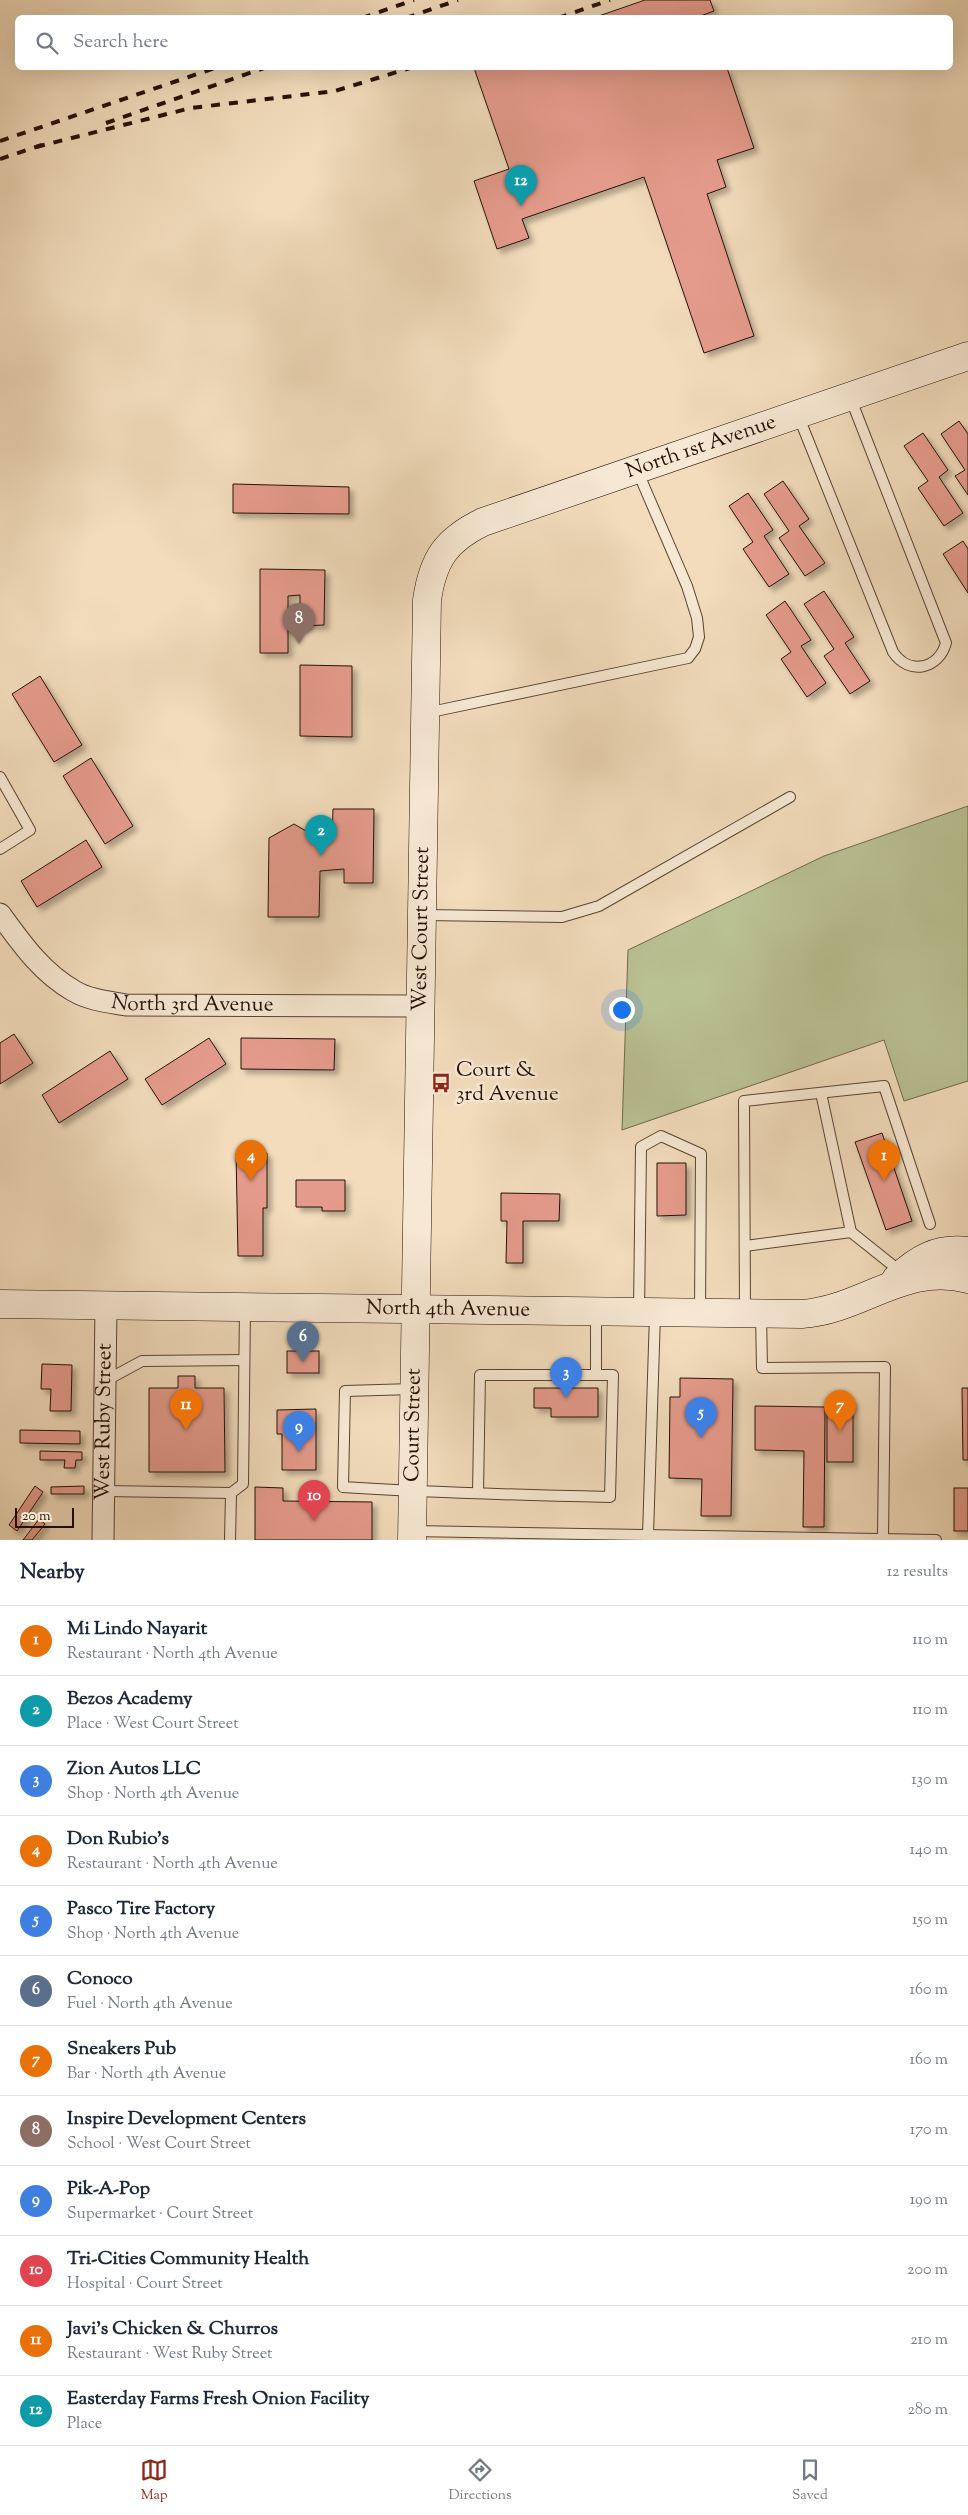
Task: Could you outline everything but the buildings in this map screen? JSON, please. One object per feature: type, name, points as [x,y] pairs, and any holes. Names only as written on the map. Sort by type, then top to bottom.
[{"type":"street","name":"North 1st Avenue","points":[[443,551],[454,539],[483,522],[968,356]]},
{"type":"street","name":"West Court Street","points":[[414,1310],[427,600],[430,581],[443,551]]},
{"type":"street","name":"North 3rd Avenue","points":[[0,914],[47,973],[75,992],[126,1006],[420,1006]]},
{"type":"street","name":"North 4th Avenue","points":[[0,1304],[753,1314],[826,1311],[856,1301],[896,1279],[929,1255],[952,1250],[968,1252]]},
{"type":"street","name":"North 4th Avenue","points":[[896,1279],[927,1276],[950,1276],[968,1279]]},
{"type":"street","name":"West Ruby Street","points":[[103,1540],[106,1306]]},
{"type":"street","name":"Court Street","points":[[412,1536],[414,1310]]},
{"type":"lane","points":[[798,414],[893,652],[900,662],[909,665],[926,666],[937,660],[944,652],[946,643],[849,397]]},
{"type":"lane","points":[[425,714],[688,658],[695,649],[699,637],[697,618],[687,586],[637,469]]},
{"type":"lane","points":[[0,777],[30,830],[0,849]]},
{"type":"lane","points":[[421,915],[562,917],[599,906],[790,797]]},
{"type":"lane","points":[[883,1539],[885,1367],[762,1368],[745,1246],[744,1101],[884,1086],[930,1224]]},
{"type":"lane","points":[[821,1092],[851,1232],[896,1279]]},
{"type":"lane","points":[[648,1535],[647,1313],[641,1147],[661,1136],[701,1154],[700,1313]]},
{"type":"lane","points":[[745,1246],[851,1232]]},
{"type":"lane","points":[[104,1491],[231,1494],[243,1484],[245,1308]]},
{"type":"lane","points":[[596,1312],[596,1375]]},
{"type":"lane","points":[[105,1381],[142,1361],[244,1360]]},
{"type":"lane","points":[[414,1390],[345,1391],[343,1487],[412,1492],[478,1494],[610,1497],[613,1375],[480,1375],[478,1494]]},
{"type":"lane","points":[[230,1540],[231,1494]]},
{"type":"lane","points":[[412,1536],[648,1535],[936,1540]]},
{"type":"green space","points":[[968,806],[968,1081],[904,1101],[884,1040],[622,1130],[628,950],[824,856]]},
{"type":"railway","points":[[371,15],[414,0]]},
{"type":"railway","points":[[415,15],[458,0]]},
{"type":"railway","points":[[567,15],[610,0]]},
{"type":"railway","points":[[0,141],[209,70]]},
{"type":"railway","points":[[106,123],[258,70]]},
{"type":"railway","points":[[36,147],[191,108],[335,91],[403,70]]},
{"type":"railway","points":[[0,159],[42,145]]},
{"type":"place","name":"Easterday Farms Fresh Onion Facility","points":[[521,206]]},
{"type":"place","name":"Inspire Development Centers","points":[[299,644]]},
{"type":"place","name":"Bezos Academy","points":[[321,856]]},
{"type":"place","name":"Court & 3rd Avenue","points":[[441,1083]]},
{"type":"place","name":"Don Rubio's","points":[[251,1181]]},
{"type":"place","name":"Mi Lindo Nayarit","points":[[884,1181]]},
{"type":"place","name":"Conoco","points":[[303,1362]]},
{"type":"place","name":"Zion Autos LLC","points":[[566,1398]]},
{"type":"place","name":"Javi's Chicken & Churros","points":[[186,1430]]},
{"type":"place","name":"Sneakers Pub","points":[[840,1431]]},
{"type":"place","name":"Pasco Tire Factory","points":[[701,1438]]},
{"type":"place","name":"Pik-A-Pop","points":[[299,1452]]},
{"type":"place","name":"Tri-Cities Community Health","points":[[314,1521]]}]
